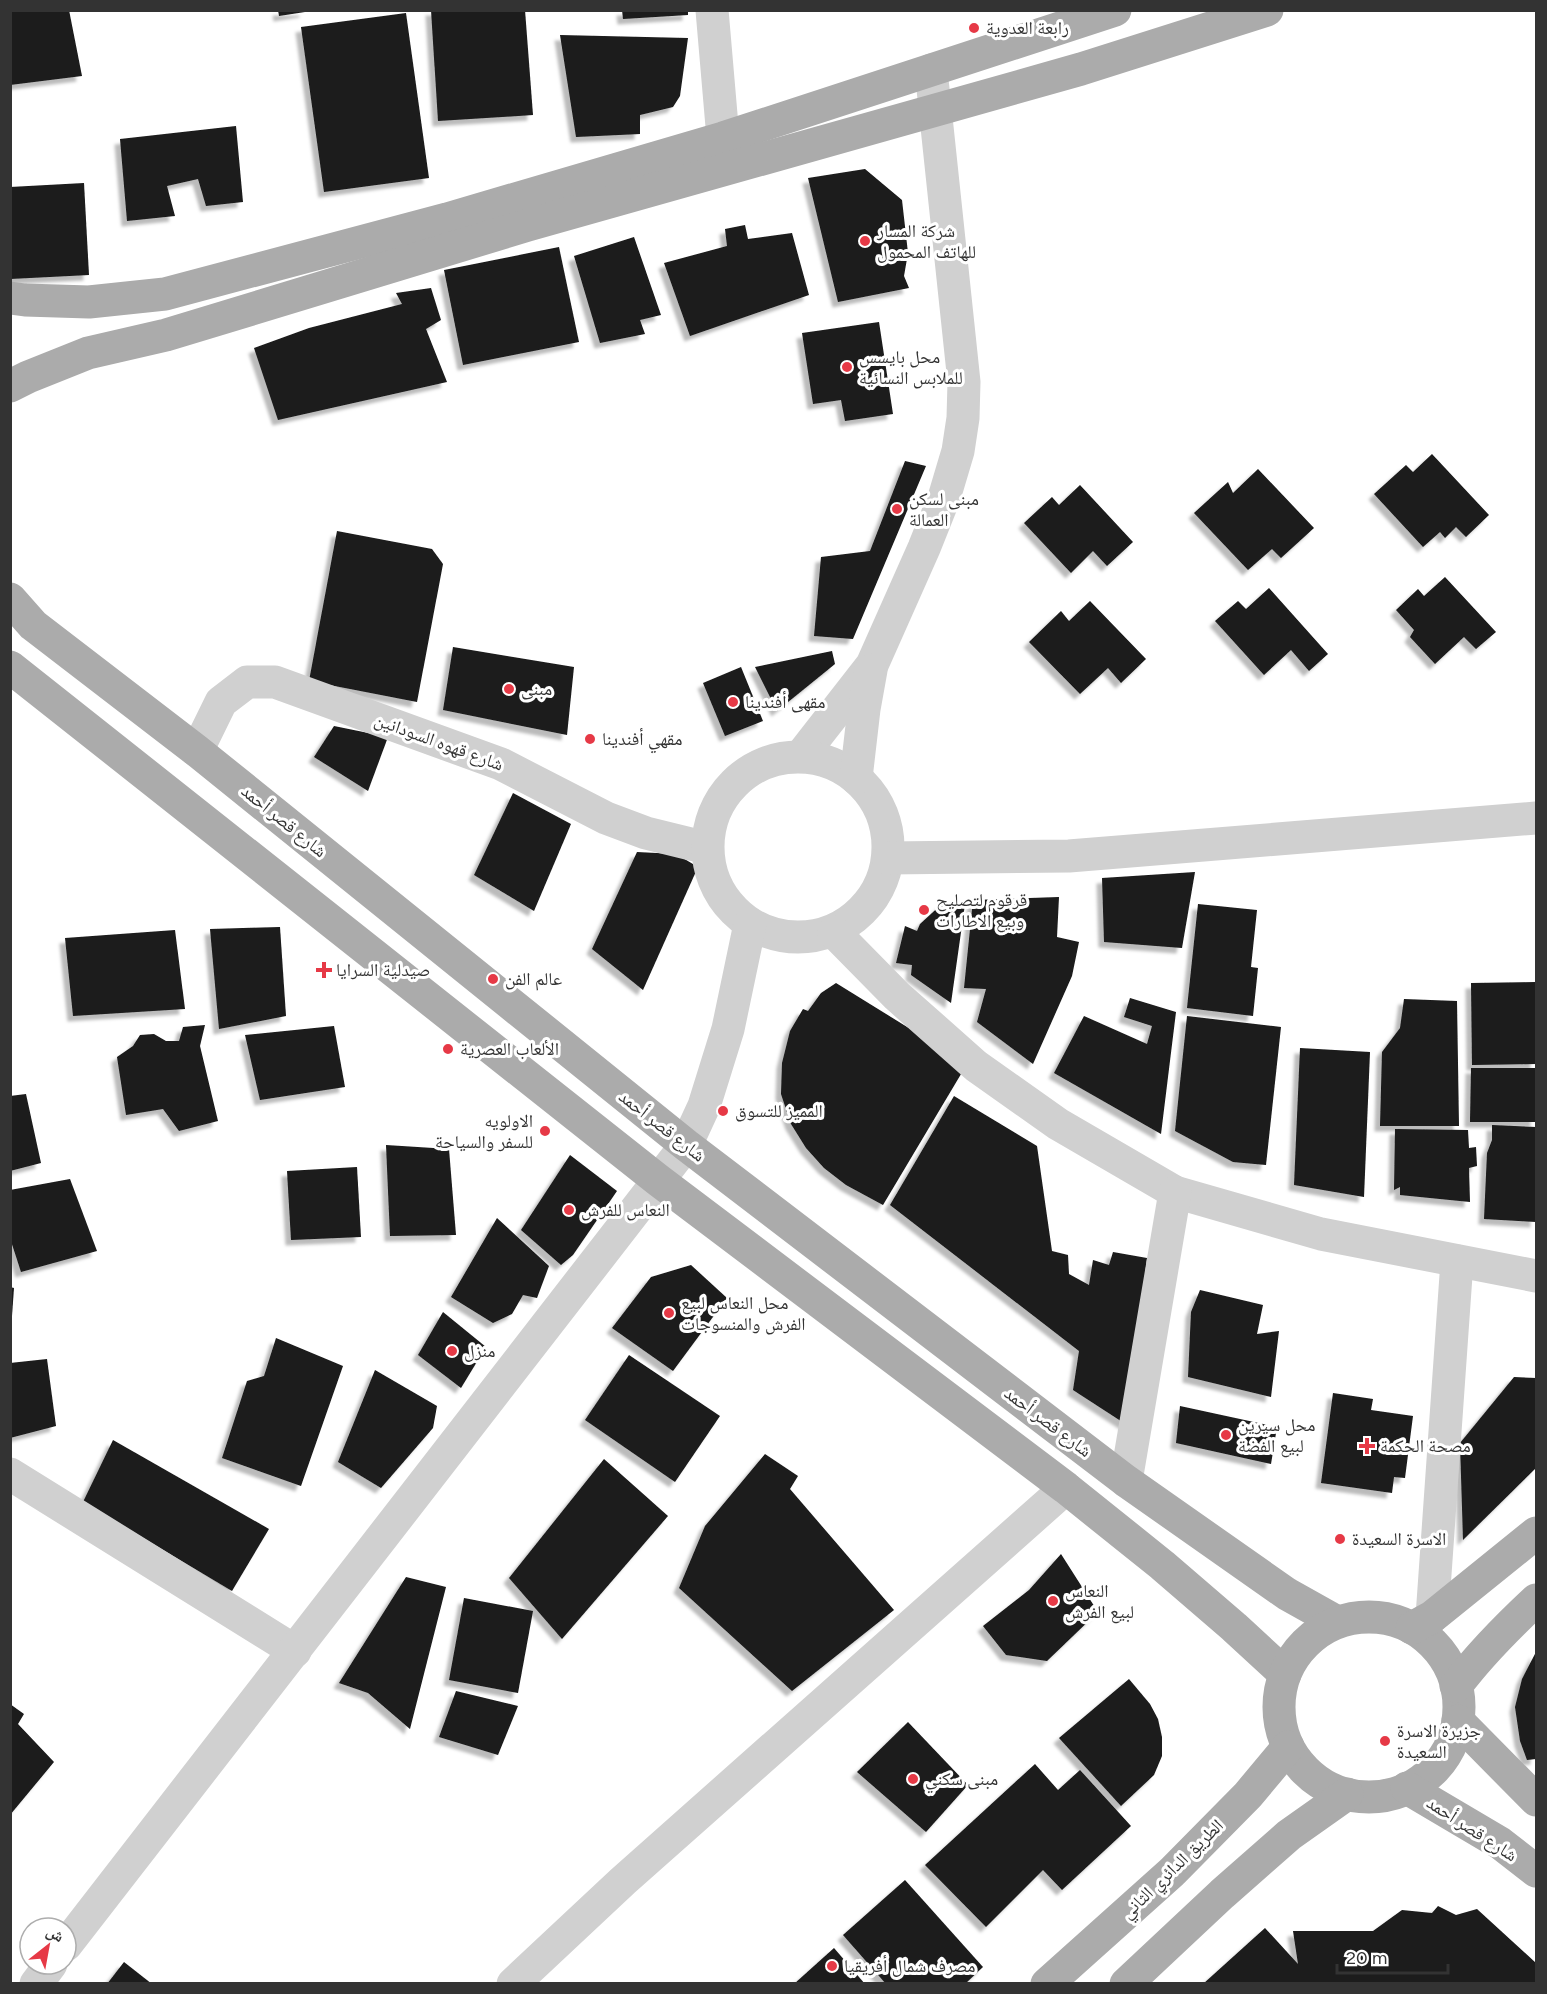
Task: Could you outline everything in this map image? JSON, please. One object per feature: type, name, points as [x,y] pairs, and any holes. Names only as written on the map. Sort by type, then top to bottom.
[{"type":"main road","points":[[10,298],[89,302],[165,294],[447,219],[723,138],[1115,10]]},
{"type":"main road","points":[[10,386],[88,353],[166,335],[539,222],[1081,69],[1267,10]]},
{"type":"main road","name":"شارع قصر أحمد","points":[[10,599],[33,625],[198,751],[686,1145],[1126,1481],[1287,1594],[1337,1622]]},
{"type":"main road","points":[[10,667],[658,1180],[1066,1488],[1171,1573],[1285,1674]]},
{"type":"main road","points":[[1422,1623],[1431,1643],[1447,1663],[1456,1686],[1459,1703],[1458,1721],[1446,1754],[1422,1779],[1407,1788],[1377,1796],[1347,1794],[1312,1776],[1296,1760],[1288,1747],[1279,1711],[1280,1692],[1293,1657],[1320,1631],[1337,1622],[1376,1617],[1422,1623],[1536,1533]]},
{"type":"main road","points":[[1456,1686],[1476,1659],[1502,1631],[1536,1600]]},
{"type":"main road","points":[[1458,1721],[1536,1800]]},
{"type":"main road","name":"الطريق الدائري الثاني","points":[[1047,1983],[1172,1872],[1248,1795],[1288,1747]]},
{"type":"main road","name":"شارع قصر أحمد","points":[[1407,1788],[1500,1843],[1536,1871]]},
{"type":"main road","points":[[1126,1983],[1289,1835],[1347,1794]]},
{"type":"street","points":[[712,10],[723,138]]},
{"type":"street","points":[[856,777],[872,665],[944,498],[958,451],[963,418],[964,382],[931,70]]},
{"type":"street","points":[[801,756],[823,731],[872,665]]},
{"type":"street","name":"شارع قهوه السودانين","points":[[198,751],[221,702],[247,682],[275,682],[501,764],[606,818],[646,833],[707,848]]},
{"type":"street","points":[[801,756],[831,762],[856,777],[875,800],[887,827],[888,858],[880,886],[863,911],[834,932],[808,938],[778,936],[750,924],[727,905],[712,878],[707,848],[711,819],[724,793],[746,773],[772,760],[801,756]]},
{"type":"street","points":[[888,858],[1069,856],[1536,818]]},
{"type":"street","points":[[78,1930],[686,1145],[704,1106],[728,1029],[750,924]]},
{"type":"street","points":[[834,932],[897,996],[976,1066],[1058,1124],[1175,1192],[1321,1234],[1536,1276]]},
{"type":"street","points":[[1126,1481],[1175,1192]]},
{"type":"street","points":[[1422,1623],[1457,1261]]},
{"type":"street","points":[[10,1474],[295,1651]]},
{"type":"street","points":[[513,1983],[640,1866],[1066,1488]]},
{"type":"building","points":[[10,10],[69,10],[82,76],[10,85]]},
{"type":"building","points":[[278,10],[305,10],[305,12],[279,16]]},
{"type":"building","points":[[431,10],[525,10],[533,115],[438,121]]},
{"type":"building","points":[[622,10],[688,10],[688,15],[623,19]]},
{"type":"building","points":[[406,13],[429,178],[324,192],[301,27]]},
{"type":"building","points":[[560,35],[688,38],[680,96],[673,107],[640,115],[640,134],[576,137]]},
{"type":"building","points":[[236,126],[243,202],[206,206],[198,179],[167,186],[175,216],[127,221],[120,139]]},
{"type":"building","name":"شركة المسار للهاتف المحمول","points":[[865,169],[902,200],[908,253],[904,276],[909,288],[838,302],[808,178]]},
{"type":"building","points":[[84,183],[89,275],[10,279],[10,187]]},
{"type":"building","points":[[745,225],[748,239],[792,233],[809,295],[690,336],[664,263],[727,246],[725,229]]},
{"type":"building","points":[[634,237],[661,315],[640,320],[645,334],[600,343],[574,256]]},
{"type":"building","points":[[559,247],[579,342],[463,365],[444,270]]},
{"type":"building","points":[[431,288],[441,320],[426,329],[447,382],[278,420],[254,348],[309,328],[402,304],[396,293]]},
{"type":"building","name":"محل بايسس للملابس النسائية","points":[[879,322],[893,414],[845,421],[841,400],[813,404],[802,333]]},
{"type":"building","points":[[1432,454],[1489,515],[1466,537],[1456,527],[1445,538],[1440,532],[1423,547],[1374,494],[1406,465],[1413,472]]},
{"type":"building","name":"مبنى لسكن العمالة","points":[[905,461],[926,466],[853,639],[814,636],[821,557],[870,551]]},
{"type":"building","points":[[1258,469],[1314,528],[1281,558],[1272,549],[1248,570],[1194,513],[1228,482],[1233,493]]},
{"type":"building","points":[[1080,485],[1133,542],[1107,566],[1093,551],[1071,573],[1024,523],[1052,497],[1059,505]]},
{"type":"building","points":[[337,531],[432,549],[443,564],[417,702],[309,681]]},
{"type":"building","points":[[1445,577],[1496,632],[1476,649],[1464,637],[1435,664],[1410,637],[1414,630],[1396,610],[1418,589],[1424,596]]},
{"type":"building","points":[[1269,588],[1328,654],[1309,671],[1291,650],[1264,675],[1215,621],[1238,601],[1246,609]]},
{"type":"building","points":[[1090,601],[1146,659],[1121,683],[1108,668],[1080,694],[1029,642],[1061,611],[1069,621]]},
{"type":"building","name":"مبنى","points":[[453,647],[574,667],[567,735],[443,710]]},
{"type":"building","points":[[832,651],[835,664],[777,711],[755,667]]},
{"type":"building","name":"مقهى أفندينا","points":[[741,667],[763,721],[725,736],[703,683]]},
{"type":"building","points":[[334,726],[388,737],[368,791],[314,757]]},
{"type":"building","points":[[513,793],[571,824],[534,911],[474,875]]},
{"type":"building","points":[[637,852],[676,854],[698,867],[643,990],[592,949]]},
{"type":"building","points":[[1195,872],[1182,948],[1104,942],[1102,878]]},
{"type":"building","points":[[1059,897],[1057,937],[1079,942],[1072,976],[1033,1064],[977,1022],[986,989],[964,988],[973,900]]},
{"type":"building","points":[[944,902],[965,904],[951,1003],[911,975],[912,965],[896,963],[905,926],[917,931],[920,924]]},
{"type":"building","points":[[1198,904],[1257,910],[1251,967],[1258,968],[1253,1016],[1187,1008]]},
{"type":"building","points":[[280,927],[286,1016],[219,1029],[210,929]]},
{"type":"building","points":[[175,930],[185,1009],[73,1016],[65,938]]},
{"type":"building","points":[[1536,982],[1536,1064],[1472,1065],[1471,983]]},
{"type":"building","points":[[836,983],[967,1064],[883,1205],[846,1185],[824,1168],[806,1148],[791,1124],[781,1094],[782,1063],[790,1031],[803,1009],[808,1011],[821,993]]},
{"type":"building","points":[[1130,998],[1176,1012],[1161,1134],[1054,1073],[1084,1016],[1147,1044],[1152,1026],[1124,1017]]},
{"type":"building","points":[[1404,999],[1457,1001],[1459,1126],[1380,1126],[1382,1052],[1400,1028]]},
{"type":"building","points":[[1187,1016],[1281,1027],[1266,1165],[1233,1162],[1175,1131]]},
{"type":"building","points":[[205,1025],[200,1046],[218,1121],[179,1131],[163,1109],[126,1115],[117,1057],[133,1046],[140,1035],[154,1034],[166,1041],[179,1041],[183,1027]]},
{"type":"building","points":[[334,1026],[345,1087],[260,1100],[245,1035]]},
{"type":"building","points":[[1300,1048],[1370,1052],[1364,1197],[1294,1185]]},
{"type":"building","points":[[1471,1068],[1536,1068],[1536,1122],[1470,1122]]},
{"type":"building","points":[[26,1094],[41,1163],[10,1171],[10,1096]]},
{"type":"building","points":[[954,1096],[1037,1146],[1052,1251],[1068,1255],[1069,1274],[1089,1285],[1093,1260],[1109,1265],[1113,1252],[1147,1258],[1127,1425],[1073,1390],[1079,1351],[890,1205]]},
{"type":"building","points":[[1492,1125],[1536,1127],[1536,1222],[1484,1219],[1487,1153],[1492,1140]]},
{"type":"building","points":[[1395,1129],[1468,1130],[1469,1148],[1476,1147],[1477,1166],[1469,1168],[1470,1202],[1400,1195],[1400,1187],[1394,1190]]},
{"type":"building","points":[[386,1145],[449,1149],[456,1235],[390,1236]]},
{"type":"building","name":"النعاس للفرش","points":[[570,1155],[617,1191],[573,1255],[561,1265],[521,1230]]},
{"type":"building","points":[[357,1167],[361,1237],[291,1240],[287,1171]]},
{"type":"building","points":[[70,1179],[97,1251],[21,1272],[10,1238],[10,1190]]},
{"type":"building","points":[[497,1218],[549,1266],[537,1298],[523,1295],[512,1314],[493,1323],[451,1297]]},
{"type":"building","name":"محل النعاس لبيع الفرش والمنسوجات","points":[[691,1265],[727,1298],[673,1371],[612,1328],[651,1277]]},
{"type":"building","points":[[10,1287],[14,1288],[12,1316],[10,1316]]},
{"type":"building","points":[[1200,1290],[1263,1305],[1257,1334],[1279,1331],[1271,1397],[1188,1377],[1191,1312]]},
{"type":"building","name":"منزل","points":[[443,1312],[486,1347],[461,1388],[418,1355]]},
{"type":"building","points":[[276,1338],[343,1366],[301,1486],[222,1458],[247,1381],[264,1376]]},
{"type":"building","points":[[629,1355],[720,1416],[675,1482],[585,1420]]},
{"type":"building","points":[[47,1359],[56,1426],[10,1438],[10,1363]]},
{"type":"building","points":[[375,1370],[437,1406],[433,1428],[381,1488],[338,1462]]},
{"type":"building","points":[[1514,1377],[1536,1378],[1536,1468],[1463,1540],[1460,1443]]},
{"type":"building","name":"مصحة الحكمة","points":[[1333,1393],[1373,1399],[1371,1410],[1413,1416],[1405,1478],[1394,1477],[1392,1493],[1321,1483]]},
{"type":"building","name":"محل سيرين لبيع الفضة","points":[[1180,1406],[1277,1427],[1271,1464],[1176,1443]]},
{"type":"building","points":[[113,1440],[269,1529],[232,1591],[83,1502]]},
{"type":"building","points":[[765,1454],[798,1476],[790,1489],[894,1610],[792,1691],[679,1588],[705,1526]]},
{"type":"building","points":[[604,1459],[668,1516],[562,1639],[509,1578]]},
{"type":"building","name":"النعاس لبيع الفرش","points":[[1061,1554],[1098,1612],[1047,1661],[1006,1655],[983,1626],[1029,1590]]},
{"type":"building","points":[[406,1577],[446,1587],[410,1729],[368,1693],[339,1683]]},
{"type":"building","points":[[464,1598],[533,1611],[518,1693],[449,1680]]},
{"type":"building","points":[[1536,1652],[1536,1759],[1527,1760],[1520,1741],[1515,1707],[1522,1679]]},
{"type":"building","points":[[1129,1679],[1150,1704],[1158,1719],[1162,1737],[1162,1756],[1154,1775],[1121,1806],[1059,1738]]},
{"type":"building","points":[[456,1691],[518,1706],[498,1755],[439,1737]]},
{"type":"building","points":[[10,1704],[24,1714],[18,1724],[54,1762],[10,1815]]},
{"type":"building","name":"مبنى سكني","points":[[908,1722],[968,1785],[926,1832],[857,1772]]},
{"type":"building","points":[[1035,1764],[1058,1790],[1080,1770],[1131,1826],[1062,1890],[1043,1870],[986,1927],[925,1865]]},
{"type":"building","points":[[905,1880],[983,1967],[965,1984],[886,1984],[843,1935]]},
{"type":"building","points":[[1438,1906],[1456,1915],[1477,1909],[1536,1963],[1536,1984],[1203,1984],[1265,1928],[1298,1964],[1293,1931],[1373,1931],[1402,1910],[1432,1913]]},
{"type":"building","name":"مصرف شمال أفريقيا","points":[[834,1948],[865,1984],[794,1984]]},
{"type":"building","points":[[124,1962],[152,1984],[107,1984]]},
{"type":"place","name":"رابعة العدوية","points":[[974,28]]},
{"type":"place","name":"شركة المسار للهاتف المحمول","points":[[865,241]]},
{"type":"place","name":"محل بايسس للملابس النسائية","points":[[847,367]]},
{"type":"place","name":"مبنى لسكن العمالة","points":[[897,509]]},
{"type":"place","name":"مبنى","points":[[509,689]]},
{"type":"place","name":"مقهى أفندينا","points":[[733,702]]},
{"type":"place","name":"مقهي أفندينا","points":[[590,739]]},
{"type":"place","name":"قرقوم لتصليح وبيع الاطارات","points":[[924,910]]},
{"type":"place","name":"صيدلية السرايا","points":[[324,970]]},
{"type":"place","name":"عالم الفن","points":[[493,979]]},
{"type":"place","name":"الألعاب العصرية","points":[[448,1049]]},
{"type":"place","name":"المميز للتسوق","points":[[723,1111]]},
{"type":"place","name":"الاولويه للسفر والسياحة","points":[[545,1131]]},
{"type":"place","name":"النعاس للفرش","points":[[569,1210]]},
{"type":"place","name":"محل النعاس لبيع الفرش والمنسوجات","points":[[669,1313]]},
{"type":"place","name":"منزل","points":[[452,1351]]},
{"type":"place","name":"محل سيرين لبيع الفضة","points":[[1226,1435]]},
{"type":"place","name":"مصحة الحكمة","points":[[1367,1446]]},
{"type":"place","name":"الاسرة السعيدة","points":[[1340,1539]]},
{"type":"place","name":"النعاس لبيع الفرش","points":[[1053,1601]]},
{"type":"place","name":"جزيرة الاسرة السعيدة","points":[[1385,1741]]},
{"type":"place","name":"مبنى سكني","points":[[913,1779]]},
{"type":"place","name":"مصرف شمال أفريقيا","points":[[832,1966]]}]
